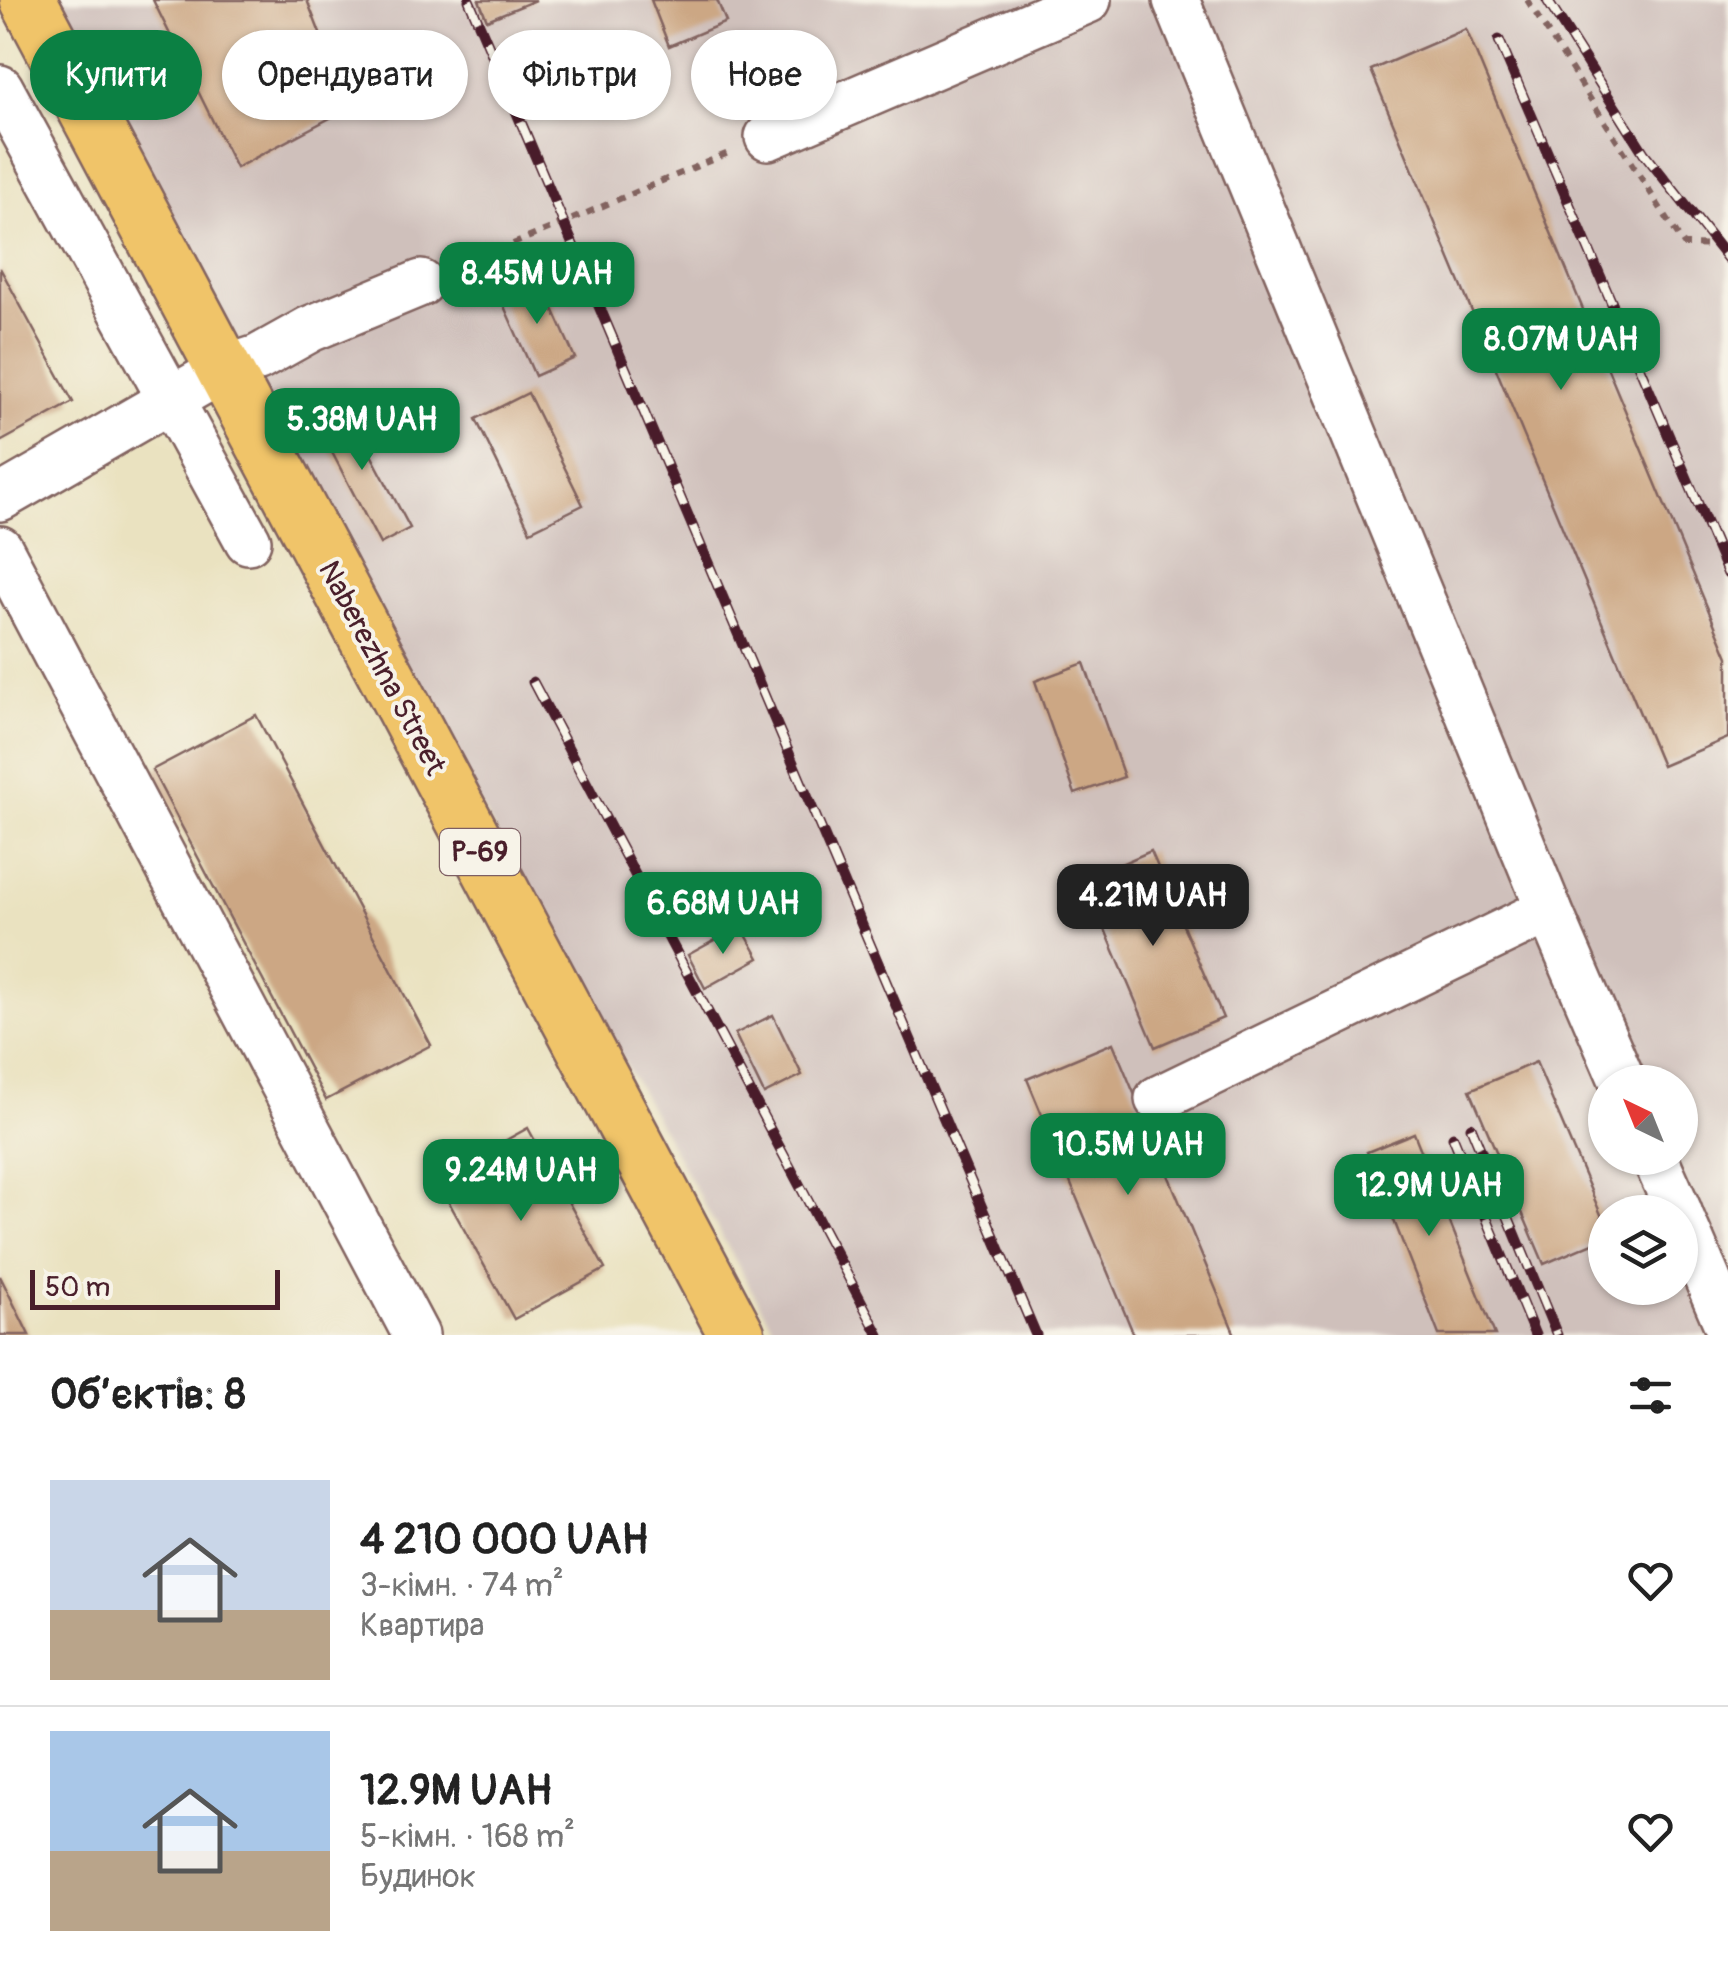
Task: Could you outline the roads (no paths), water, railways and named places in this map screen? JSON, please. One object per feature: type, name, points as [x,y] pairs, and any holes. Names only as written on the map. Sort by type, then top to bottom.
[{"type":"main road","name":"Naberezhna Street","points":[[28,0],[737,1335]]},
{"type":"lane","points":[[768,136],[1088,0]]},
{"type":"lane","points":[[1176,0],[1616,1065]]},
{"type":"lane","points":[[0,88],[248,541]]},
{"type":"lane","points":[[0,498],[224,369],[258,358],[310,329],[421,283]]},
{"type":"lane","points":[[0,550],[416,1335]]},
{"type":"lane","points":[[1158,1099],[1549,910]]},
{"type":"lane","points":[[1698,1258],[1728,1327]]},
{"type":"railway","points":[[469,0],[1036,1335]]},
{"type":"railway","points":[[1547,0],[1644,153],[1728,259]]},
{"type":"railway","points":[[1499,40],[1728,574]]},
{"type":"railway","points":[[533,682],[879,1335]]},
{"type":"railway","points":[[1471,1127],[1557,1335]]},
{"type":"railway","points":[[1453,1137],[1535,1335]]}]
